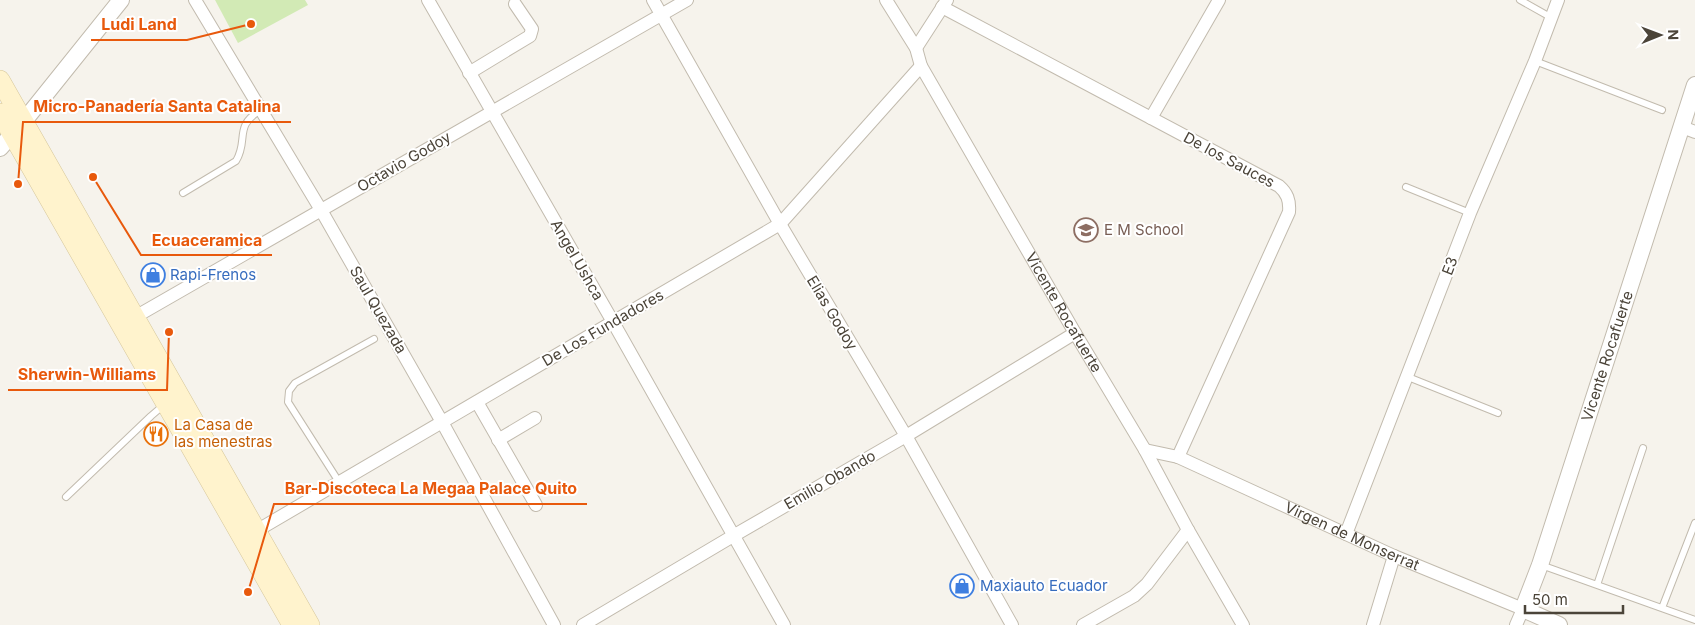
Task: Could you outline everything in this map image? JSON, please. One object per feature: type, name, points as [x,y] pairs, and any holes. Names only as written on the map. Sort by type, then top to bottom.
[{"type":"main road","points":[[0,80],[12,134]]},
{"type":"main road","points":[[0,113],[128,321],[250,535],[292,625]]},
{"type":"main road","points":[[128,321],[166,404],[310,625]]},
{"type":"street","points":[[12,134],[121,0]]},
{"type":"street","name":"Saul Quezada","points":[[195,0],[321,210],[442,422],[554,625]]},
{"type":"street","name":"Angel Ushca","points":[[428,0],[784,625]]},
{"type":"street","name":"Elias Godoy","points":[[653,0],[780,224],[906,436],[1012,625]]},
{"type":"street","name":"Octavio Godoy","points":[[128,321],[687,0]]},
{"type":"street","name":"Vicente Rocafuerte","points":[[886,0],[916,48],[921,66],[1075,333],[1145,450],[1188,530],[1243,625]]},
{"type":"street","points":[[1151,118],[1219,0]]},
{"type":"street","name":"E3","points":[[1346,534],[1470,213],[1535,61],[1558,0]]},
{"type":"street","points":[[916,48],[945,3]]},
{"type":"street","name":"De los Sauces","points":[[945,3],[1151,118],[1279,186],[1288,197],[1290,204],[1289,212],[1178,458]]},
{"type":"street","points":[[469,73],[530,36],[532,29],[515,4]]},
{"type":"street","name":"De Los Fundadores","points":[[250,535],[780,224],[921,66]]},
{"type":"street","name":"Vicente Rocafuerte","points":[[1516,625],[1540,565],[1688,129],[1695,85]]},
{"type":"street","name":"Emilio Obando","points":[[583,625],[906,436],[1075,333]]},
{"type":"street","points":[[477,402],[536,505]]},
{"type":"street","points":[[498,440],[535,418]]},
{"type":"street","name":"Virgen de Monserrat","points":[[1145,450],[1178,458],[1394,556],[1559,625]]},
{"type":"street","points":[[1084,625],[1134,596],[1147,584],[1188,530]]},
{"type":"street","points":[[1372,625],[1394,556]]},
{"type":"lane","points":[[1520,0],[1552,18]]},
{"type":"lane","points":[[1535,61],[1662,110]]},
{"type":"lane","points":[[183,194],[236,161],[240,152],[244,125],[248,118],[261,110]]},
{"type":"lane","points":[[1406,187],[1470,213]]},
{"type":"lane","points":[[339,482],[288,402],[289,391],[295,383],[374,339]]},
{"type":"lane","points":[[1408,377],[1498,413]]},
{"type":"lane","points":[[66,497],[166,404]]},
{"type":"lane","points":[[1596,585],[1644,448]]},
{"type":"lane","points":[[1662,608],[1695,523]]},
{"type":"lane","points":[[1687,543],[1695,546]]},
{"type":"lane","points":[[1540,565],[1695,620]]},
{"type":"green space","points":[[215,0],[305,0],[308,5],[238,43]]},
{"type":"place","name":"Ludi Land","points":[[251,24]]},
{"type":"place","name":"Ecuaceramica","points":[[93,177]]},
{"type":"place","name":"Micro-Panadería Santa Catalina","points":[[18,184]]},
{"type":"place","name":"E M School","points":[[1086,230]]},
{"type":"place","name":"Rapi-Frenos","points":[[153,275]]},
{"type":"place","name":"Sherwin-Williams","points":[[169,332]]},
{"type":"place","name":"La Casa de las menestras","points":[[156,434]]},
{"type":"place","name":"Maxiauto Ecuador","points":[[962,586]]},
{"type":"place","name":"Bar-Discoteca La Megaa Palace Quito","points":[[248,592]]}]
